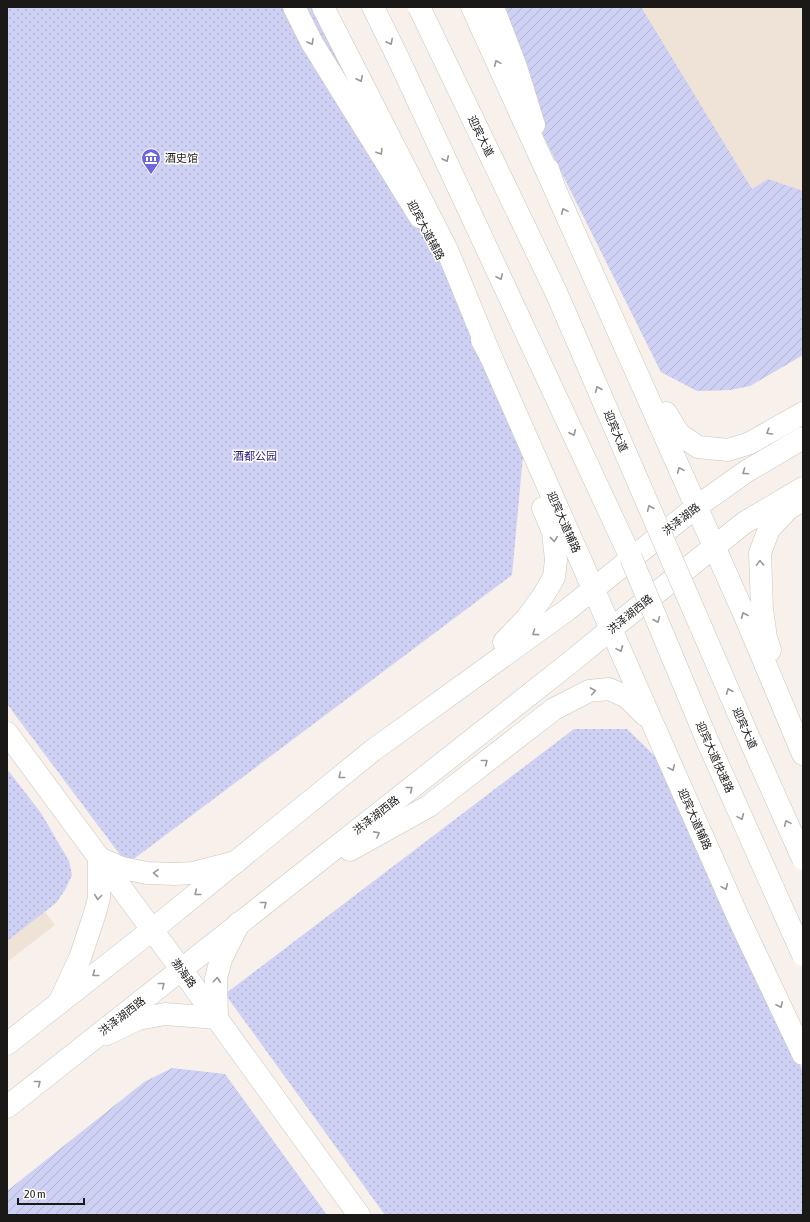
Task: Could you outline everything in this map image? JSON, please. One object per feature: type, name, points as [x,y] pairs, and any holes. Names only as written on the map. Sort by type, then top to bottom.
[{"type":"main road","name":"迎宾大道辅路","points":[[294,7],[312,43],[417,210],[491,357],[738,917],[803,1054]]},
{"type":"main road","points":[[7,1044],[236,862],[509,637],[527,618],[543,596],[554,577],[556,560],[553,532],[518,450],[491,357],[448,252],[323,7]]},
{"type":"main road","name":"迎宾大道快速路","points":[[372,7],[403,67],[631,558],[707,740],[803,955]]},
{"type":"main road","name":"迎宾大道","points":[[419,7],[556,292],[803,859]]},
{"type":"main road","points":[[472,7],[745,616],[803,754]]},
{"type":"main road","points":[[493,7],[516,67],[554,187]]},
{"type":"main road","points":[[577,240],[610,286],[658,400],[678,434],[698,447],[728,450],[750,443],[803,413]]},
{"type":"main road","name":"洪泽湖路","points":[[372,751],[567,610],[696,507],[747,471],[803,438]]},
{"type":"main road","name":"洪泽湖西路","points":[[7,1107],[572,661],[744,523],[803,488]]},
{"type":"main road","points":[[803,499],[788,509],[769,529],[760,553],[762,610],[766,638],[803,750]]},
{"type":"main road","points":[[294,880],[429,806],[554,709],[589,691],[609,689],[627,697],[652,723]]},
{"type":"main road","name":"渤海路","points":[[7,734],[217,1018],[359,1215]]},
{"type":"main road","points":[[59,1003],[80,958],[95,913],[99,898],[99,858],[122,868],[147,873],[174,874],[193,873],[236,862]]},
{"type":"main road","points":[[90,1042],[138,1019],[165,1014],[217,1018],[216,978],[221,959],[239,923]]},
{"type":"shaded area","points":[[479,7],[803,7],[803,355],[750,386],[730,390],[697,391],[661,372]]},
{"type":"shaded area","points":[[7,861],[55,925],[7,962]]},
{"type":"green space","name":"酒都公园","points":[[7,7],[331,7],[378,98],[523,456],[512,575],[127,864],[7,704]]},
{"type":"green space","points":[[479,7],[641,7],[752,189],[768,179],[803,191],[803,355],[750,386],[730,390],[697,391],[661,372]]},
{"type":"green space","points":[[574,729],[627,729],[662,763],[803,1071],[803,1215],[385,1215],[225,994]]},
{"type":"green space","points":[[7,769],[41,813],[69,861],[72,875],[65,890],[56,903],[7,941]]},
{"type":"green space","points":[[172,1068],[225,1074],[327,1215],[7,1215],[7,1191],[144,1082]]},
{"type":"place","name":"酒史馆","points":[[151,175]]}]
